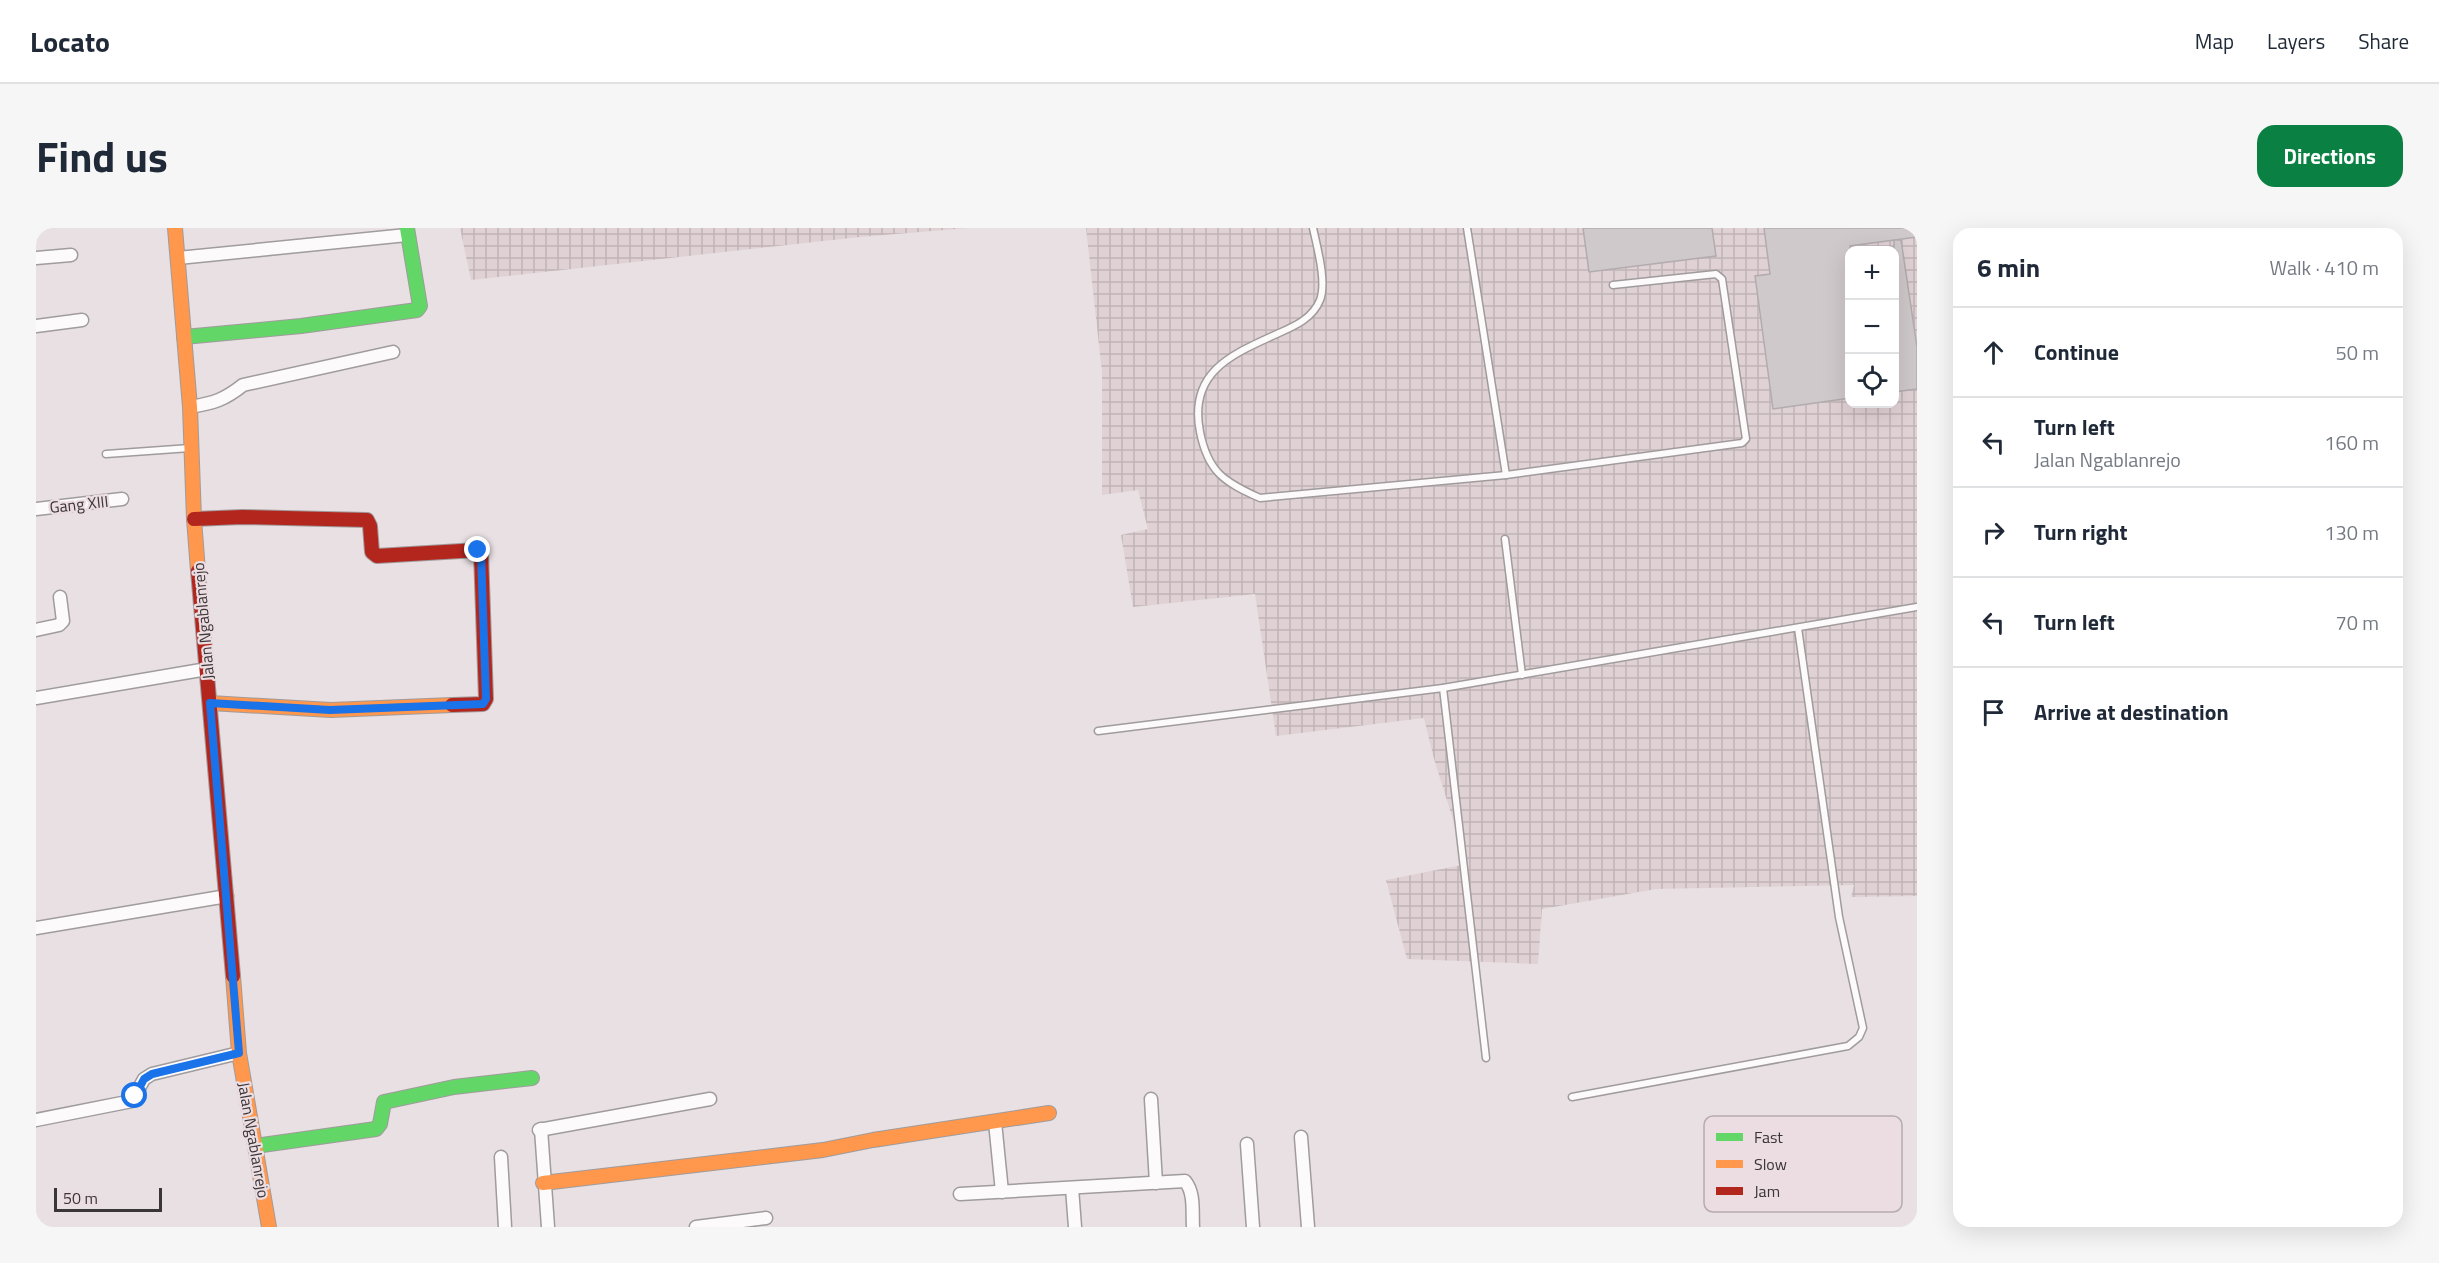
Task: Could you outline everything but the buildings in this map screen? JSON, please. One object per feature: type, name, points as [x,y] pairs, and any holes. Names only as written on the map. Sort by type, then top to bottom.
[{"type":"street","name":"Jalan Ngablanrejo","points":[[175,228],[190,407],[194,519],[239,1053],[269,1227]]},
{"type":"street","points":[[178,258],[407,231],[420,306],[417,310],[301,326],[184,337]]},
{"type":"street","points":[[36,258],[71,255]]},
{"type":"street","points":[[36,326],[82,320]]},
{"type":"street","points":[[190,407],[214,403],[229,397],[243,385],[393,352]]},
{"type":"street","name":"Gang XIII","points":[[36,509],[122,499]]},
{"type":"street","points":[[194,519],[242,517],[367,520],[370,526],[372,552],[376,556],[478,550],[481,553],[486,699],[483,704],[330,710],[210,703]]},
{"type":"street","points":[[36,630],[59,625],[63,621],[60,597]]},
{"type":"street","points":[[36,698],[207,669]]},
{"type":"street","points":[[36,928],[227,896]]},
{"type":"street","points":[[36,1120],[132,1101],[144,1079],[152,1074],[239,1053]]},
{"type":"street","points":[[255,1146],[376,1129],[380,1124],[384,1102],[454,1087],[532,1077]]},
{"type":"street","points":[[548,1227],[540,1129],[710,1099]]},
{"type":"street","points":[[1151,1099],[1156,1183]]},
{"type":"street","points":[[543,1182],[823,1150],[1049,1113]]},
{"type":"street","points":[[995,1122],[1002,1192]]},
{"type":"street","points":[[1301,1137],[1308,1227]]},
{"type":"street","points":[[1247,1144],[1253,1227]]},
{"type":"street","points":[[501,1157],[505,1227]]},
{"type":"street","points":[[960,1194],[1185,1181],[1192,1196],[1193,1227]]},
{"type":"street","points":[[1072,1188],[1075,1227]]},
{"type":"street","points":[[696,1227],[766,1218]]},
{"type":"lane","points":[[1313,228],[1322,277],[1321,299],[1313,312],[1299,324],[1230,357],[1213,370],[1201,391],[1196,414],[1202,444],[1214,471],[1238,488],[1260,498],[1506,475],[1737,445],[1746,439],[1722,279],[1719,275],[1613,285]]},
{"type":"lane","points":[[1467,228],[1506,475]]},
{"type":"lane","points":[[106,454],[190,448]]},
{"type":"lane","points":[[1505,539],[1522,675]]},
{"type":"lane","points":[[1098,731],[1443,688],[1917,607]]},
{"type":"lane","points":[[1572,1097],[1848,1046],[1859,1037],[1863,1028],[1839,917],[1798,628]]},
{"type":"lane","points":[[1443,688],[1486,1058]]},
{"type":"shaded area","points":[[460,228],[968,228],[860,237],[471,280]]},
{"type":"shaded area","points":[[1086,228],[1917,228],[1917,896],[1851,897],[1854,885],[1656,889],[1542,909],[1538,964],[1407,959],[1386,880],[1467,864],[1434,759],[1424,718],[1276,736],[1255,594],[1133,607],[1121,535],[1148,529],[1138,490],[1102,495],[1102,372]]},
{"type":"traffic: fast","points":[[184,337],[301,326],[417,310],[420,306],[407,228]]},
{"type":"traffic: fast","points":[[255,1146],[376,1129],[380,1124],[384,1102],[454,1087],[532,1078]]},
{"type":"traffic: slow","points":[[175,228],[190,407],[198,571]]},
{"type":"traffic: slow","points":[[210,703],[331,710],[452,705]]},
{"type":"traffic: slow","points":[[233,976],[239,1053],[269,1227]]},
{"type":"traffic: slow","points":[[543,1183],[823,1150],[1049,1113]]},
{"type":"traffic: jam","points":[[194,519],[242,517],[367,520],[370,526],[372,552],[377,556],[478,550],[481,553],[486,699],[483,704],[452,705]]},
{"type":"traffic: jam","points":[[198,571],[233,976]]},
{"type":"route","points":[[135,1096],[144,1079],[152,1074],[239,1053],[210,703],[330,710],[483,704],[486,699],[481,553],[478,550]]}]
